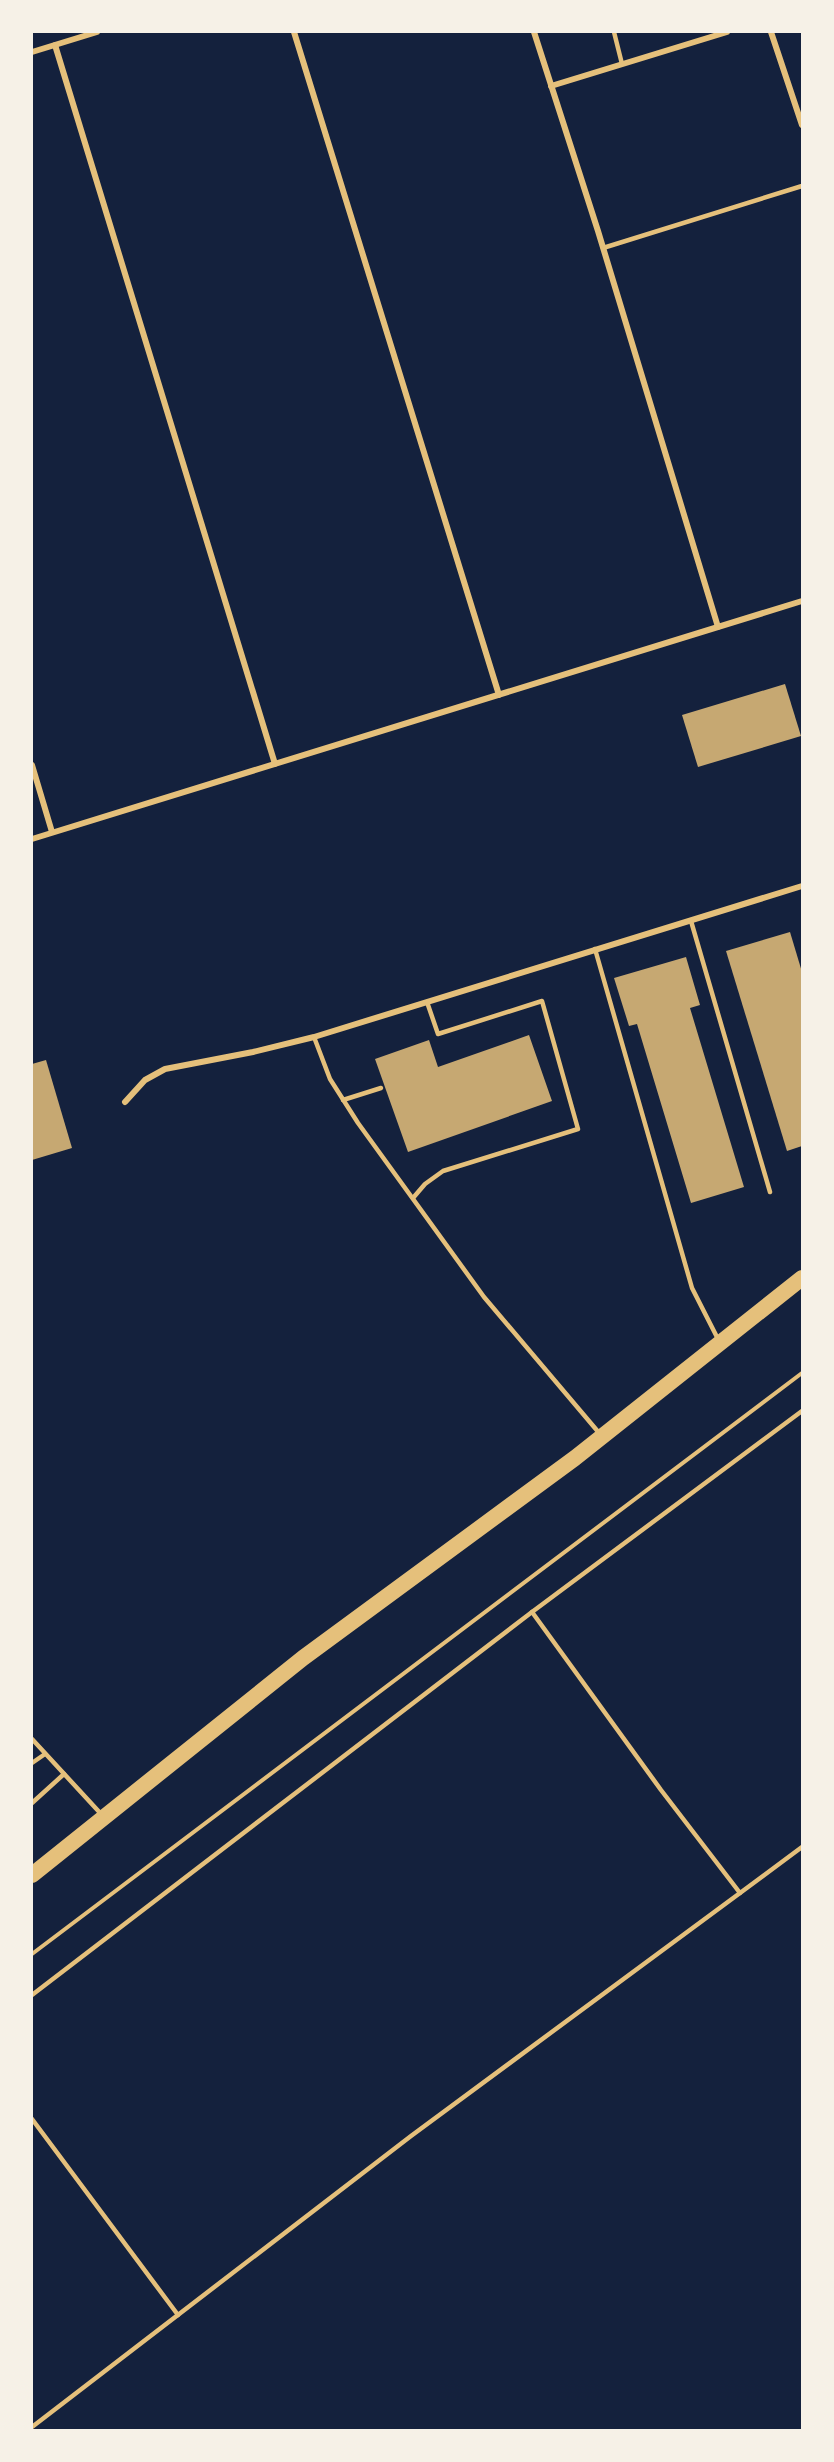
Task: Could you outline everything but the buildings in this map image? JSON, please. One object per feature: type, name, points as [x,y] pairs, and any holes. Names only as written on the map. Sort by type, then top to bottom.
[{"type":"highway","points":[[32,1875],[303,1658],[602,1436],[802,1278]]},
{"type":"street","points":[[32,52],[97,32]]},
{"type":"street","points":[[294,32],[499,695]]},
{"type":"street","points":[[534,32],[603,248],[718,627]]},
{"type":"street","points":[[551,86],[727,32]]},
{"type":"street","points":[[771,32],[802,120]]},
{"type":"street","points":[[55,45],[275,764]]},
{"type":"street","points":[[32,839],[802,601]]},
{"type":"street","points":[[32,765],[52,832]]},
{"type":"street","points":[[125,1102],[145,1080],[165,1070],[314,1037],[802,886]]},
{"type":"lane","points":[[614,32],[622,64]]},
{"type":"lane","points":[[603,248],[802,186]]},
{"type":"lane","points":[[691,921],[770,1192]]},
{"type":"lane","points":[[594,949],[692,1288],[720,1343]]},
{"type":"lane","points":[[413,1198],[425,1184],[443,1171],[578,1129],[542,1001],[438,1034],[427,1002]]},
{"type":"lane","points":[[314,1037],[330,1079],[343,1100],[484,1297],[602,1436]]},
{"type":"lane","points":[[343,1100],[381,1088]]},
{"type":"lane","points":[[32,1995],[532,1612],[802,1411]]},
{"type":"lane","points":[[532,1612],[661,1790],[740,1893]]},
{"type":"lane","points":[[32,1739],[103,1817]]},
{"type":"lane","points":[[32,1763],[45,1754]]},
{"type":"lane","points":[[32,1803],[64,1774]]},
{"type":"lane","points":[[32,2427],[411,2136],[802,1847]]},
{"type":"lane","points":[[32,2119],[178,2315]]},
{"type":"path","points":[[32,1954],[802,1373]]}]
